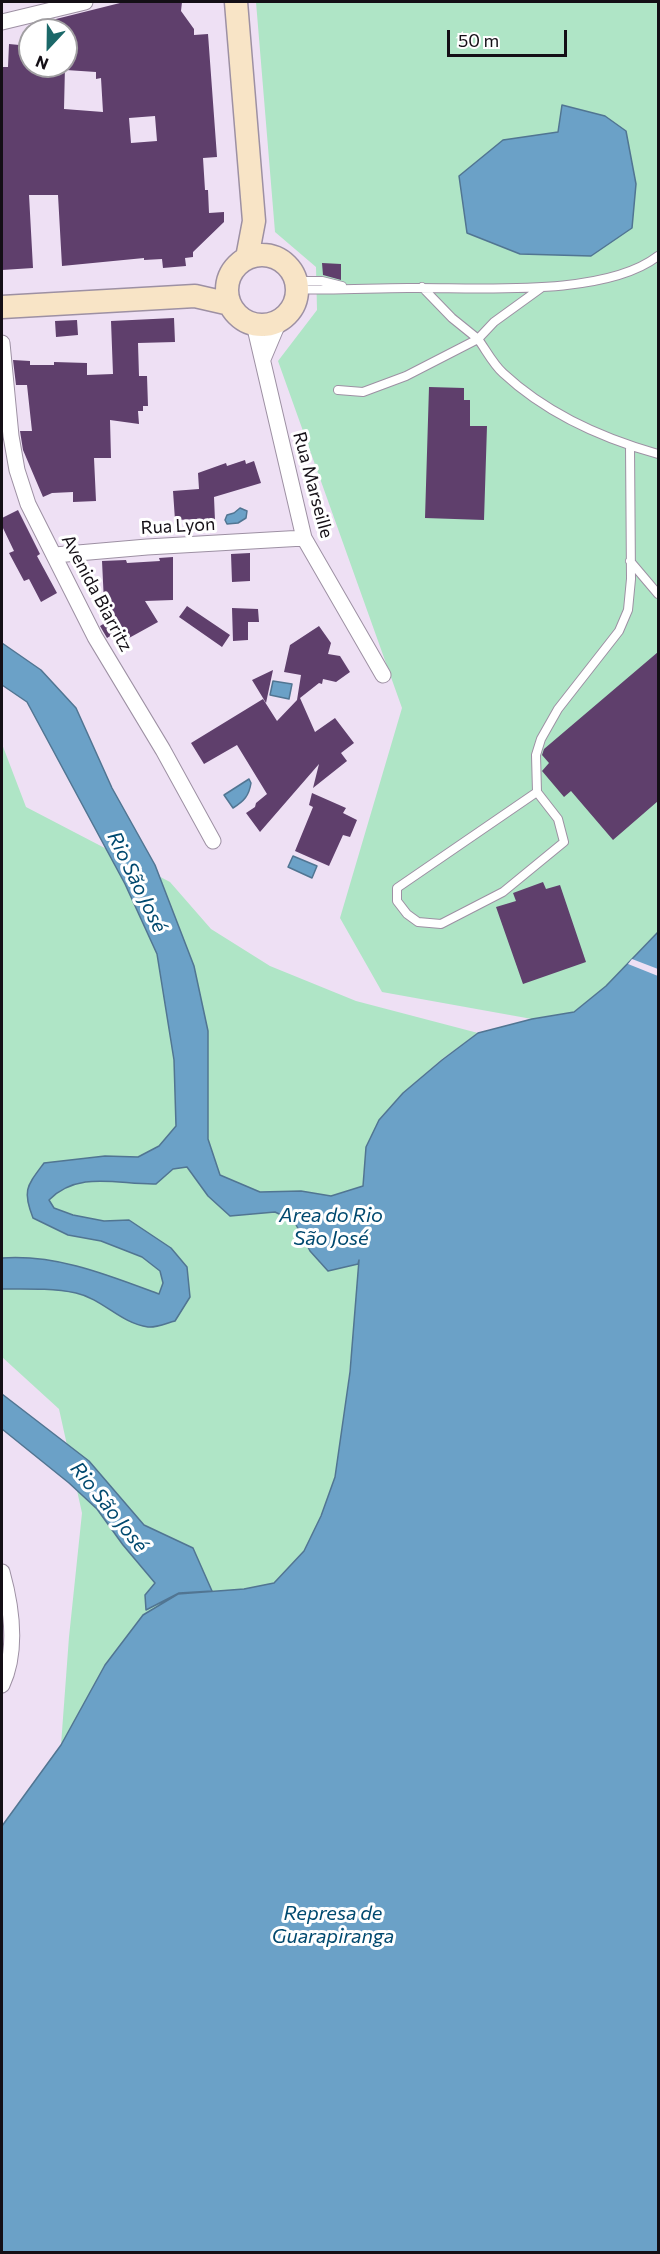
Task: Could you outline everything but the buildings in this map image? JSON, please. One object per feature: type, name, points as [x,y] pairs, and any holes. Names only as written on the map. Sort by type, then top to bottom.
[{"type":"main road","points":[[236,2],[254,221],[247,258]]},
{"type":"main road","points":[[254,221],[274,257]]},
{"type":"main road","points":[[256,255],[274,257],[288,266],[297,285],[296,302],[289,313],[279,321],[267,325],[254,324],[244,320],[236,313],[229,293],[231,273],[247,258],[256,255]]},
{"type":"main road","points":[[2,307],[229,293]]},
{"type":"street","points":[[2,22],[33,8],[85,2]]},
{"type":"street","points":[[263,359],[279,321]]},
{"type":"street","name":"Rua Marseille","points":[[254,324],[304,538],[383,675]]},
{"type":"street","name":"Avenida Biarritz","points":[[2,343],[11,436],[17,470],[28,504],[95,637],[163,750],[213,841]]},
{"type":"street","name":"Rua Lyon","points":[[55,555],[304,538]]},
{"type":"street","points":[[2,1572],[11,1626],[11,1651],[2,1684]]},
{"type":"lane","points":[[297,285],[321,290],[543,287],[613,278],[629,272],[658,255]]},
{"type":"lane","points":[[422,287],[452,318],[478,339],[501,372],[532,397],[593,432],[658,454]]},
{"type":"lane","points":[[338,390],[363,392],[406,376],[478,339],[494,321],[543,287]]},
{"type":"lane","points":[[537,792],[397,888],[398,901],[407,914],[418,922],[441,924],[503,892],[564,842],[558,819],[537,792],[536,754],[558,708],[619,632],[628,610],[630,446]]},
{"type":"lane","points":[[630,561],[658,594]]},
{"type":"green space","points":[[256,2],[658,2],[658,932],[606,986],[574,1012],[532,1019],[382,992],[340,918],[402,708],[278,361],[317,310],[316,267],[275,232]]},
{"type":"green space","points":[[2,744],[26,807],[170,882],[211,929],[270,966],[356,1001],[478,1033],[442,1059],[403,1093],[379,1120],[363,1175],[363,1208],[354,1330],[335,1477],[321,1516],[304,1551],[274,1583],[244,1589],[105,1665],[61,1745],[82,1513],[59,1409],[2,1357]]},
{"type":"water","points":[[562,105],[605,116],[626,131],[636,184],[632,228],[591,256],[520,254],[467,233],[459,176],[503,140],[558,132]]},
{"type":"water","points":[[240,508],[247,511],[246,518],[238,523],[227,524],[225,520],[227,515]]},
{"type":"water","name":"Represa de Guarapiranga","points":[[2,643],[41,670],[76,708],[112,788],[155,865],[194,966],[208,1031],[208,1139],[220,1175],[260,1192],[301,1191],[331,1196],[363,1186],[366,1147],[379,1120],[403,1093],[478,1033],[532,1019],[574,1012],[606,986],[658,932],[658,2252],[2,2252],[2,1826],[61,1745],[105,1665],[143,1615],[178,1594],[244,1589],[274,1583],[304,1551],[321,1516],[335,1477],[350,1372],[359,1260],[358,1264],[328,1271],[310,1251],[294,1221],[275,1212],[230,1216],[208,1196],[187,1167],[173,1169],[156,1184],[86,1182],[73,1185],[49,1200],[54,1208],[73,1215],[104,1221],[129,1220],[171,1248],[187,1267],[190,1297],[175,1321],[148,1327],[129,1321],[95,1300],[76,1293],[2,1289],[2,1258],[22,1258],[43,1259],[82,1267],[159,1294],[163,1283],[160,1271],[142,1257],[101,1241],[68,1235],[33,1218],[27,1194],[30,1183],[44,1163],[105,1156],[138,1157],[159,1146],[176,1126],[174,1060],[157,954],[125,884],[27,702],[2,685]]},
{"type":"water","points":[[273,681],[292,684],[289,699],[270,695]]},
{"type":"water","points":[[249,779],[251,783],[247,795],[233,808],[224,795]]},
{"type":"water","points":[[293,856],[317,866],[312,878],[288,867]]},
{"type":"water","name":"Rio São José","points":[[2,1394],[89,1461],[144,1525],[193,1548],[212,1591],[179,1593],[146,1610],[145,1595],[155,1583],[97,1509],[69,1483],[2,1429]]},
{"type":"pier","points":[[632,959],[658,969],[658,976],[628,964]]},
{"type":"water label","name":"Area do Rio São José","points":[[331,1226]]}]
